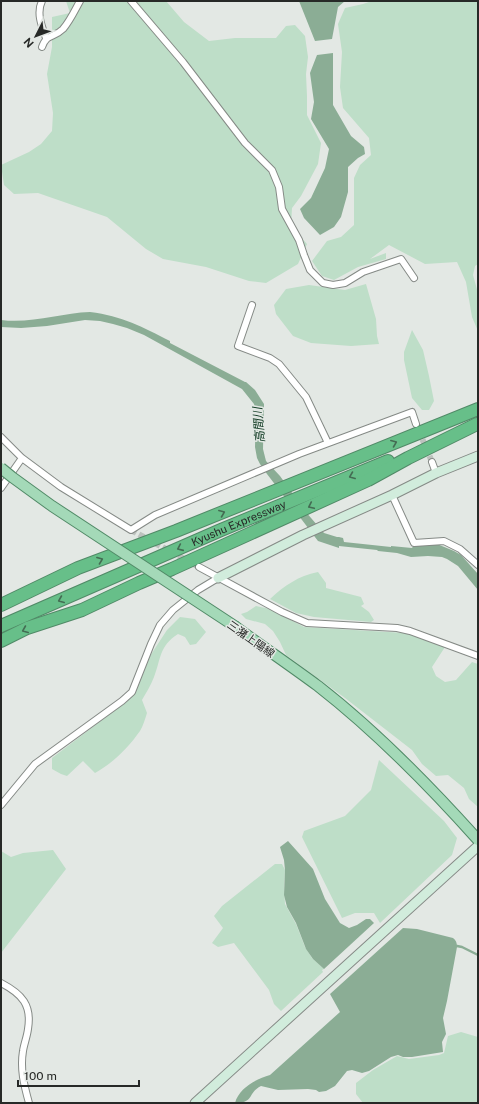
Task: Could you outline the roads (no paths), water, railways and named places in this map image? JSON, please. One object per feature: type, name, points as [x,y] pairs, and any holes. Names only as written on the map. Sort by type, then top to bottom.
[{"type":"highway","name":"Kyushu Expressway","points":[[1,604],[78,568],[220,514],[478,409]]},
{"type":"highway","name":"Kyushu Expressway","points":[[1,626],[221,530],[478,424]]},
{"type":"highway","points":[[1,641],[27,628],[82,610],[139,583],[193,560],[368,480],[408,458],[478,424]]},
{"type":"highway","points":[[1,596],[78,568]]},
{"type":"main road","name":"三潴上陽線","points":[[1,468],[52,506],[236,627],[317,686],[360,721],[398,756],[440,798],[478,840]]},
{"type":"street","points":[[42,1],[40,5],[40,21],[46,38]]},
{"type":"street","points":[[42,47],[46,38],[57,34],[64,28],[80,1]]},
{"type":"street","points":[[131,1],[183,62],[245,142],[272,170],[279,188],[282,209],[299,240],[310,270],[323,283],[333,285],[345,283],[363,272],[401,259],[414,278]]},
{"type":"street","points":[[252,304],[238,346],[270,358],[279,364],[306,397],[328,444]]},
{"type":"street","points":[[1,437],[22,458],[61,486],[131,530],[155,515],[292,457],[412,412],[416,424]]},
{"type":"street","points":[[1,805],[35,764],[122,701],[132,692],[160,625],[173,610],[198,590],[218,578],[303,535],[392,495],[436,473],[478,456]]},
{"type":"street","points":[[2,485],[22,458]]},
{"type":"street","points":[[432,462],[436,473]]},
{"type":"street","points":[[392,495],[414,542],[444,541],[460,549],[478,566]]},
{"type":"street","points":[[199,567],[282,612],[307,623],[397,628],[410,631],[478,656]]},
{"type":"street","points":[[195,1103],[478,846]]},
{"type":"street","points":[[1,983],[12,988],[24,1000],[29,1015],[28,1030],[23,1050],[22,1068],[23,1082],[29,1103]]},
{"type":"water","points":[[299,1],[345,1],[338,7],[332,39],[315,41]]},
{"type":"water","points":[[333,53],[333,105],[351,136],[364,147],[365,154],[348,167],[348,192],[341,217],[334,227],[320,235],[304,218],[300,209],[311,198],[325,168],[329,149],[311,119],[314,102],[310,73],[317,55]]},
{"type":"water","name":"高間川","points":[[90,312],[122,319],[151,331],[170,341],[170,343],[246,382],[255,390],[264,404],[263,449],[266,461],[280,476],[305,511],[324,533],[343,538],[344,542],[391,547],[412,548],[414,545],[437,544],[461,555],[478,574],[478,590],[458,566],[442,557],[411,557],[377,550],[339,546],[339,548],[318,541],[267,474],[257,458],[255,447],[256,412],[254,404],[242,389],[144,335],[113,324],[85,320],[47,326],[21,328],[1,327],[1,320],[23,321]]},
{"type":"water","points":[[288,841],[313,869],[325,899],[340,923],[349,928],[366,919],[370,919],[374,923],[324,969],[313,959],[306,949],[296,923],[287,907],[284,895],[284,860],[280,847]]},
{"type":"water","points":[[403,928],[417,929],[453,938],[457,943],[443,1018],[446,1034],[442,1042],[443,1052],[412,1057],[403,1057],[398,1055],[391,1057],[369,1071],[362,1073],[352,1070],[347,1071],[335,1086],[326,1091],[319,1092],[308,1089],[278,1090],[261,1086],[246,1101],[235,1103],[240,1093],[244,1089],[259,1079],[270,1075],[340,1012],[330,994]]},
{"type":"waterway","points":[[457,946],[478,955]]},
{"type":"tunnel","points":[[419,431],[432,462]]},
{"type":"tunnel","points":[[131,530],[199,567]]}]
